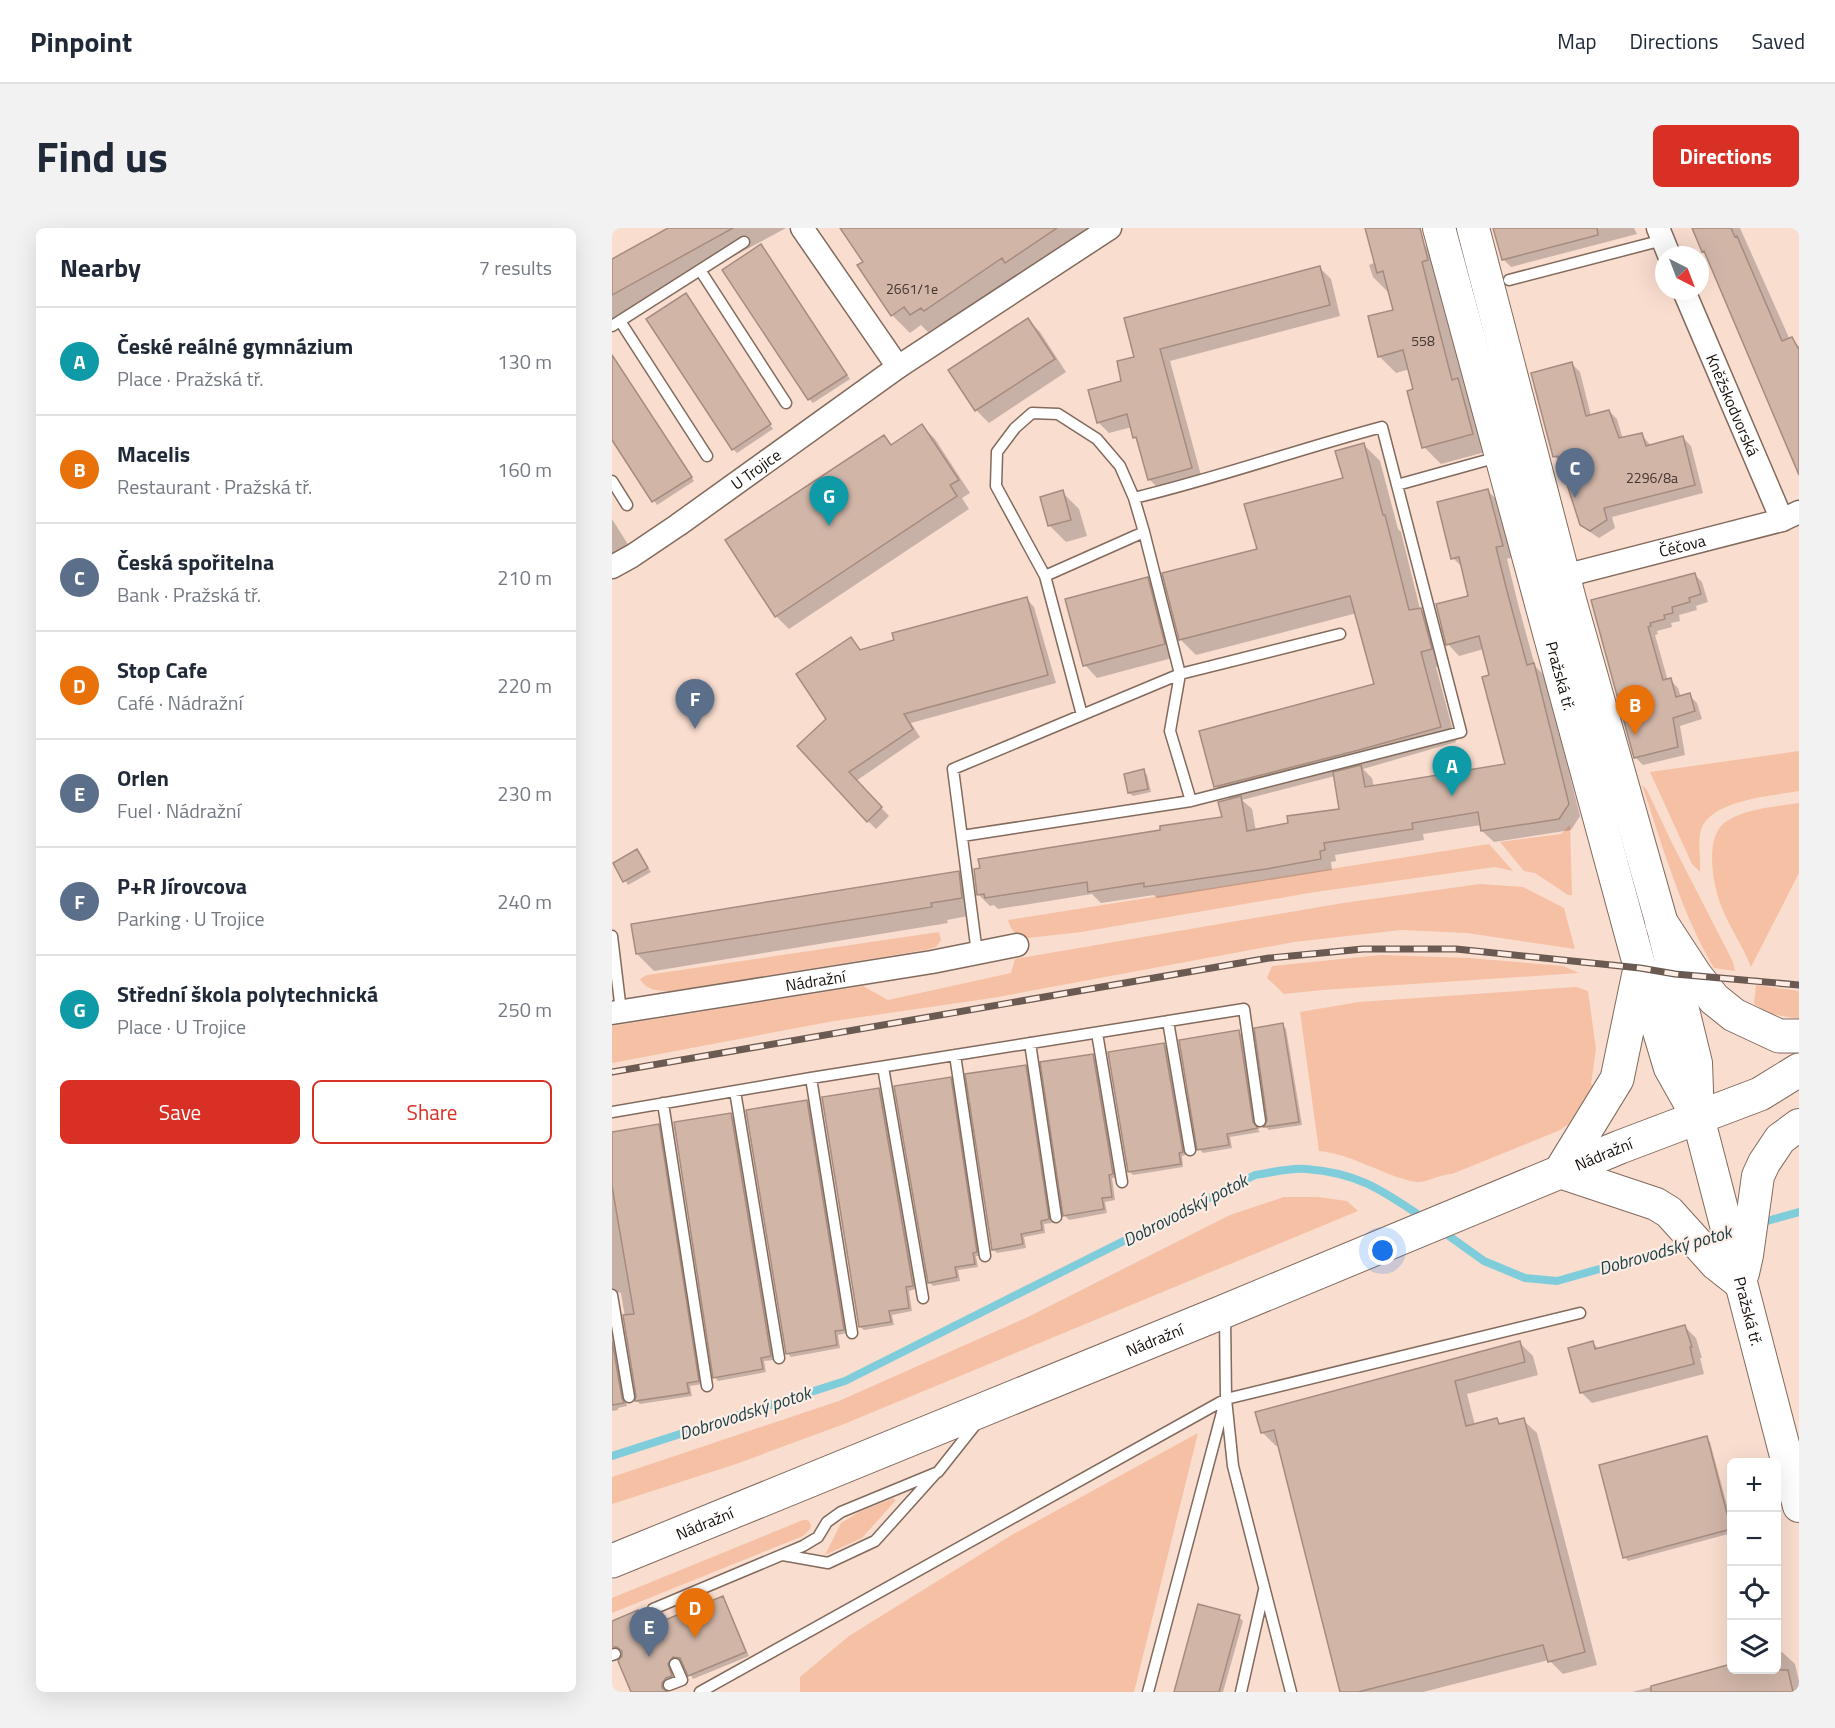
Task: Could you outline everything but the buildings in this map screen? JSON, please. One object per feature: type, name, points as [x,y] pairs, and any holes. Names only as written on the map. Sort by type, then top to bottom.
[{"type":"main road","points":[[1662,924],[1714,999],[1734,1015],[1779,1036],[1799,1036]]},
{"type":"main road","points":[[1560,1172],[1617,1079],[1640,968]]},
{"type":"main road","points":[[1760,1094],[1799,1070]]},
{"type":"main road","points":[[1760,1094],[1799,1093]]},
{"type":"main road","name":"Nádražní","points":[[612,1561],[1560,1172],[1760,1094]]},
{"type":"street","points":[[802,228],[898,368]]},
{"type":"street","name":"U Trojice","points":[[612,567],[678,525],[898,368],[1110,228]]},
{"type":"street","name":"Pražská tř.","points":[[1440,228],[1640,968],[1670,1068],[1698,1117]]},
{"type":"street","name":"Pražská tř.","points":[[1473,228],[1564,576],[1662,924],[1696,1062],[1698,1117],[1724,1215],[1734,1265],[1799,1506]]},
{"type":"street","name":"Kněžskodvorská","points":[[1688,300],[1790,516]]},
{"type":"street","name":"Čéčova","points":[[1564,576],[1790,516]]},
{"type":"street","name":"Nádražní","points":[[617,1012],[1017,945]]},
{"type":"street","points":[[1560,1172],[1656,1204],[1734,1265],[1754,1207],[1758,1176],[1764,1163],[1780,1139],[1799,1125]]},
{"type":"lane","points":[[1509,280],[1663,241]]},
{"type":"lane","points":[[707,456],[616,323],[744,242]]},
{"type":"lane","points":[[700,270],[786,403]]},
{"type":"lane","points":[[1082,715],[1045,576],[996,486],[997,452],[1015,428],[1032,413],[1058,414],[1097,439],[1120,466],[1134,498],[1180,674],[1170,731],[1191,801]]},
{"type":"lane","points":[[962,836],[1191,801],[1461,732],[1382,427],[1134,498]]},
{"type":"lane","points":[[1397,485],[1501,456]]},
{"type":"lane","points":[[612,481],[627,505]]},
{"type":"lane","points":[[1045,576],[1144,532]]},
{"type":"lane","points":[[977,953],[953,769],[1180,674],[1340,634]]},
{"type":"lane","points":[[612,936],[617,1012]]},
{"type":"lane","points":[[612,1112],[1244,1009],[1260,1121]]},
{"type":"lane","points":[[1168,1022],[1190,1150]]},
{"type":"lane","points":[[1097,1033],[1122,1182]]},
{"type":"lane","points":[[1030,1044],[1056,1217]]},
{"type":"lane","points":[[955,1055],[985,1256]]},
{"type":"lane","points":[[883,1067],[923,1298]]},
{"type":"lane","points":[[811,1078],[852,1333]]},
{"type":"lane","points":[[735,1091],[779,1358]]},
{"type":"lane","points":[[663,1103],[707,1386]]},
{"type":"lane","points":[[612,1295],[629,1397]]},
{"type":"lane","points":[[1225,1311],[1226,1399],[1233,1466],[1291,1692]]},
{"type":"lane","points":[[700,1692],[1226,1399],[1581,1313]]},
{"type":"lane","points":[[1148,1692],[1226,1399]]},
{"type":"lane","points":[[783,1555],[828,1563],[875,1541],[938,1472],[989,1407]]},
{"type":"lane","points":[[658,1622],[653,1609],[783,1555],[818,1537],[827,1522],[841,1512],[938,1472]]},
{"type":"lane","points":[[1241,1692],[1265,1586]]},
{"type":"lane","points":[[669,1685],[682,1680],[675,1664]]},
{"type":"shaded area","points":[[1799,751],[1799,791],[1757,798],[1726,807],[1705,823],[1699,839],[1700,872],[1692,864],[1650,772]]},
{"type":"shaded area","points":[[1642,785],[1647,790],[1733,962],[1735,971],[1714,968],[1702,947],[1674,879]]},
{"type":"shaded area","points":[[1799,803],[1799,873],[1751,967],[1719,899],[1712,862],[1715,838],[1727,821],[1743,813]]},
{"type":"shaded area","points":[[1570,825],[1572,895],[1568,895],[1535,873],[1524,871],[1500,842],[1561,834]]},
{"type":"shaded area","points":[[1489,844],[1513,871],[1495,867],[1315,892],[1081,932],[1028,938],[1017,936],[1008,920]]},
{"type":"shaded area","points":[[1480,884],[1523,887],[1564,908],[1575,949],[1467,933],[1401,930],[1294,942],[992,998],[834,1021],[612,1063],[612,1026],[863,986],[888,1000],[1011,973],[1015,959],[1343,903]]},
{"type":"shaded area","points":[[939,932],[941,940],[936,947],[925,950],[670,991],[649,988],[640,979],[647,975]]},
{"type":"shaded area","points":[[1381,955],[1469,958],[1563,966],[1579,973],[1284,994],[1267,978],[1272,966]]},
{"type":"shaded area","points":[[1756,985],[1799,991],[1799,1019],[1771,1014],[1754,1004]]},
{"type":"shaded area","points":[[1576,987],[1588,991],[1596,1049],[1591,1084],[1598,1091],[1581,1116],[1558,1131],[1452,1174],[1420,1182],[1392,1175],[1344,1156],[1319,1151],[1300,1012],[1359,1002]]},
{"type":"shaded area","points":[[1284,1197],[1318,1197],[1347,1201],[1358,1211],[844,1424],[736,1464],[612,1504],[612,1477],[839,1401],[1028,1317],[1230,1215]]},
{"type":"shaded area","points":[[1198,1433],[1134,1692],[800,1692],[800,1677],[849,1636],[1010,1536]]},
{"type":"shaded area","points":[[894,1498],[895,1501],[862,1538],[825,1555],[841,1523],[859,1512]]},
{"type":"shaded area","points":[[803,1520],[808,1520],[811,1525],[803,1536],[612,1613],[612,1598]]},
{"type":"waterway","name":"Dobrovodský potok","points":[[612,1456],[845,1381],[1255,1175],[1287,1169],[1341,1174],[1382,1191],[1425,1219]]},
{"type":"waterway","name":"Dobrovodský potok","points":[[1760,1223],[1799,1212]]},
{"type":"waterway","name":"Dobrovodský potok","points":[[1442,1231],[1484,1261],[1525,1278],[1557,1281],[1688,1244]]},
{"type":"railway","points":[[612,1072],[1269,958],[1363,949],[1456,949],[1640,968],[1675,974],[1799,985]]},
{"type":"place","name":"Česká spořitelna","points":[[1575,498]]},
{"type":"place","name":"Střední škola polytechnická","points":[[829,526]]},
{"type":"place","name":"P+R Jírovcova","points":[[695,729]]},
{"type":"place","name":"Macelis","points":[[1635,735]]},
{"type":"place","name":"České reálné gymnázium","points":[[1452,796]]},
{"type":"place","name":"Stop Cafe","points":[[695,1638]]},
{"type":"place","name":"Orlen","points":[[649,1657]]}]
